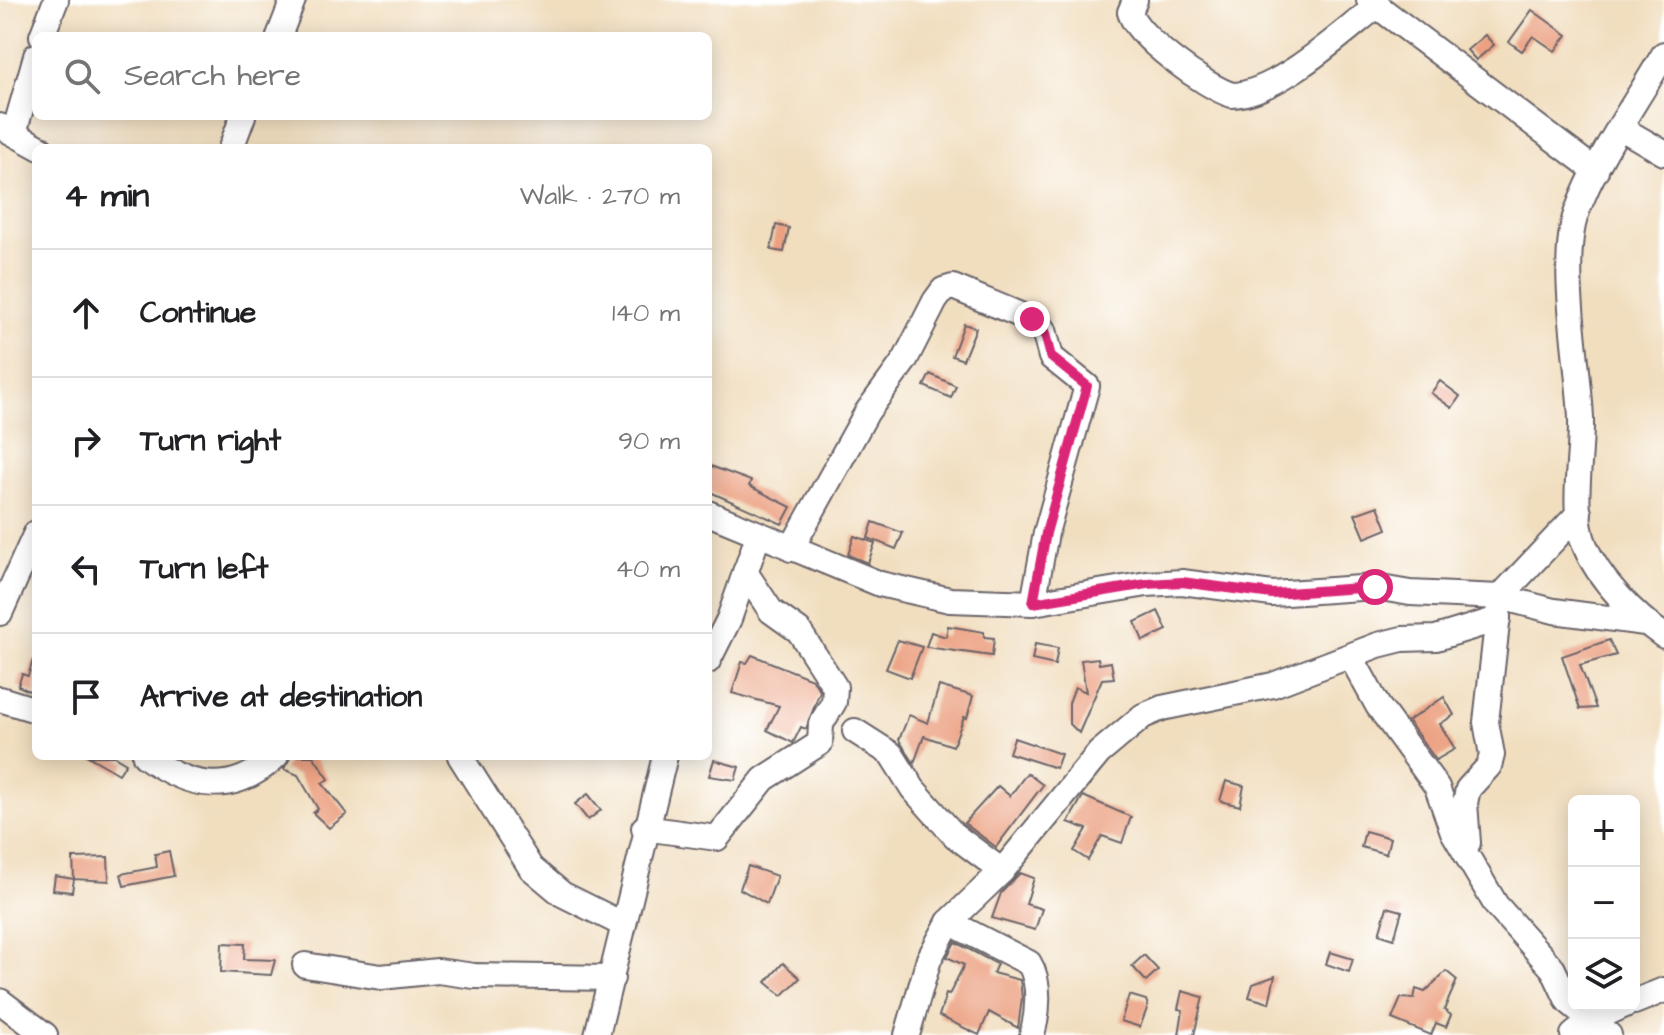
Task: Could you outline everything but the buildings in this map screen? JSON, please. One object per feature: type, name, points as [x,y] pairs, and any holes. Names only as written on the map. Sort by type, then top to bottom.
[{"type":"street","points":[[44,32],[56,0]]},
{"type":"street","points":[[281,32],[293,0]]},
{"type":"street","points":[[1135,0],[1130,12],[1135,25],[1187,70],[1232,95],[1262,88],[1317,53],[1374,3],[1596,171]]},
{"type":"street","points":[[1654,630],[1591,558],[1581,533],[1580,375],[1570,270],[1576,214],[1596,171],[1664,54]]},
{"type":"street","points":[[32,66],[7,129],[33,144]]},
{"type":"street","points":[[232,144],[242,120]]},
{"type":"street","points":[[1621,128],[1664,153]]},
{"type":"street","points":[[791,549],[867,412],[905,360],[935,301],[943,290],[953,287],[1037,322],[1044,330],[1051,357],[1087,386],[1046,533],[1033,603]]},
{"type":"street","points":[[907,1035],[929,959],[949,922],[1002,871],[1099,753],[1143,716],[1162,708],[1273,685],[1378,645],[1402,639],[1436,638],[1499,608],[1579,513]]},
{"type":"street","points":[[712,515],[880,584],[923,595],[974,602],[1033,603],[1121,587],[1182,582],[1272,594],[1375,587],[1499,608],[1554,611],[1654,630]]},
{"type":"street","points":[[712,653],[729,619],[758,536]]},
{"type":"street","points":[[0,613],[32,542]]},
{"type":"street","points":[[644,828],[717,838],[764,779],[820,743],[821,724],[836,696],[835,687],[799,631],[771,611],[745,572]]},
{"type":"street","points":[[1469,861],[1465,803],[1471,784],[1491,760],[1486,722],[1499,608]]},
{"type":"street","points":[[1351,657],[1378,706],[1437,787],[1469,861],[1504,916],[1553,969],[1568,1001],[1591,1030],[1617,1011]]},
{"type":"street","points":[[0,699],[32,709]]},
{"type":"street","points":[[855,731],[891,754],[913,789],[954,835],[1002,871]]},
{"type":"street","points":[[150,760],[168,773],[190,782],[212,784],[240,781],[270,760]]},
{"type":"street","points":[[463,760],[531,868],[562,894],[622,924]]},
{"type":"street","points":[[597,1035],[644,828],[664,760]]},
{"type":"street","points":[[949,922],[1029,963],[1034,973],[1038,1015],[1032,1035]]},
{"type":"street","points":[[305,965],[381,977],[438,971],[474,976],[612,978]]},
{"type":"street","points":[[1640,1000],[1664,990]]},
{"type":"street","points":[[0,1001],[45,1035]]},
{"type":"route","points":[[1032,319],[1044,330],[1051,357],[1087,386],[1081,417],[1046,533],[1033,603],[1108,589],[1182,582],[1272,594],[1375,587]]}]
